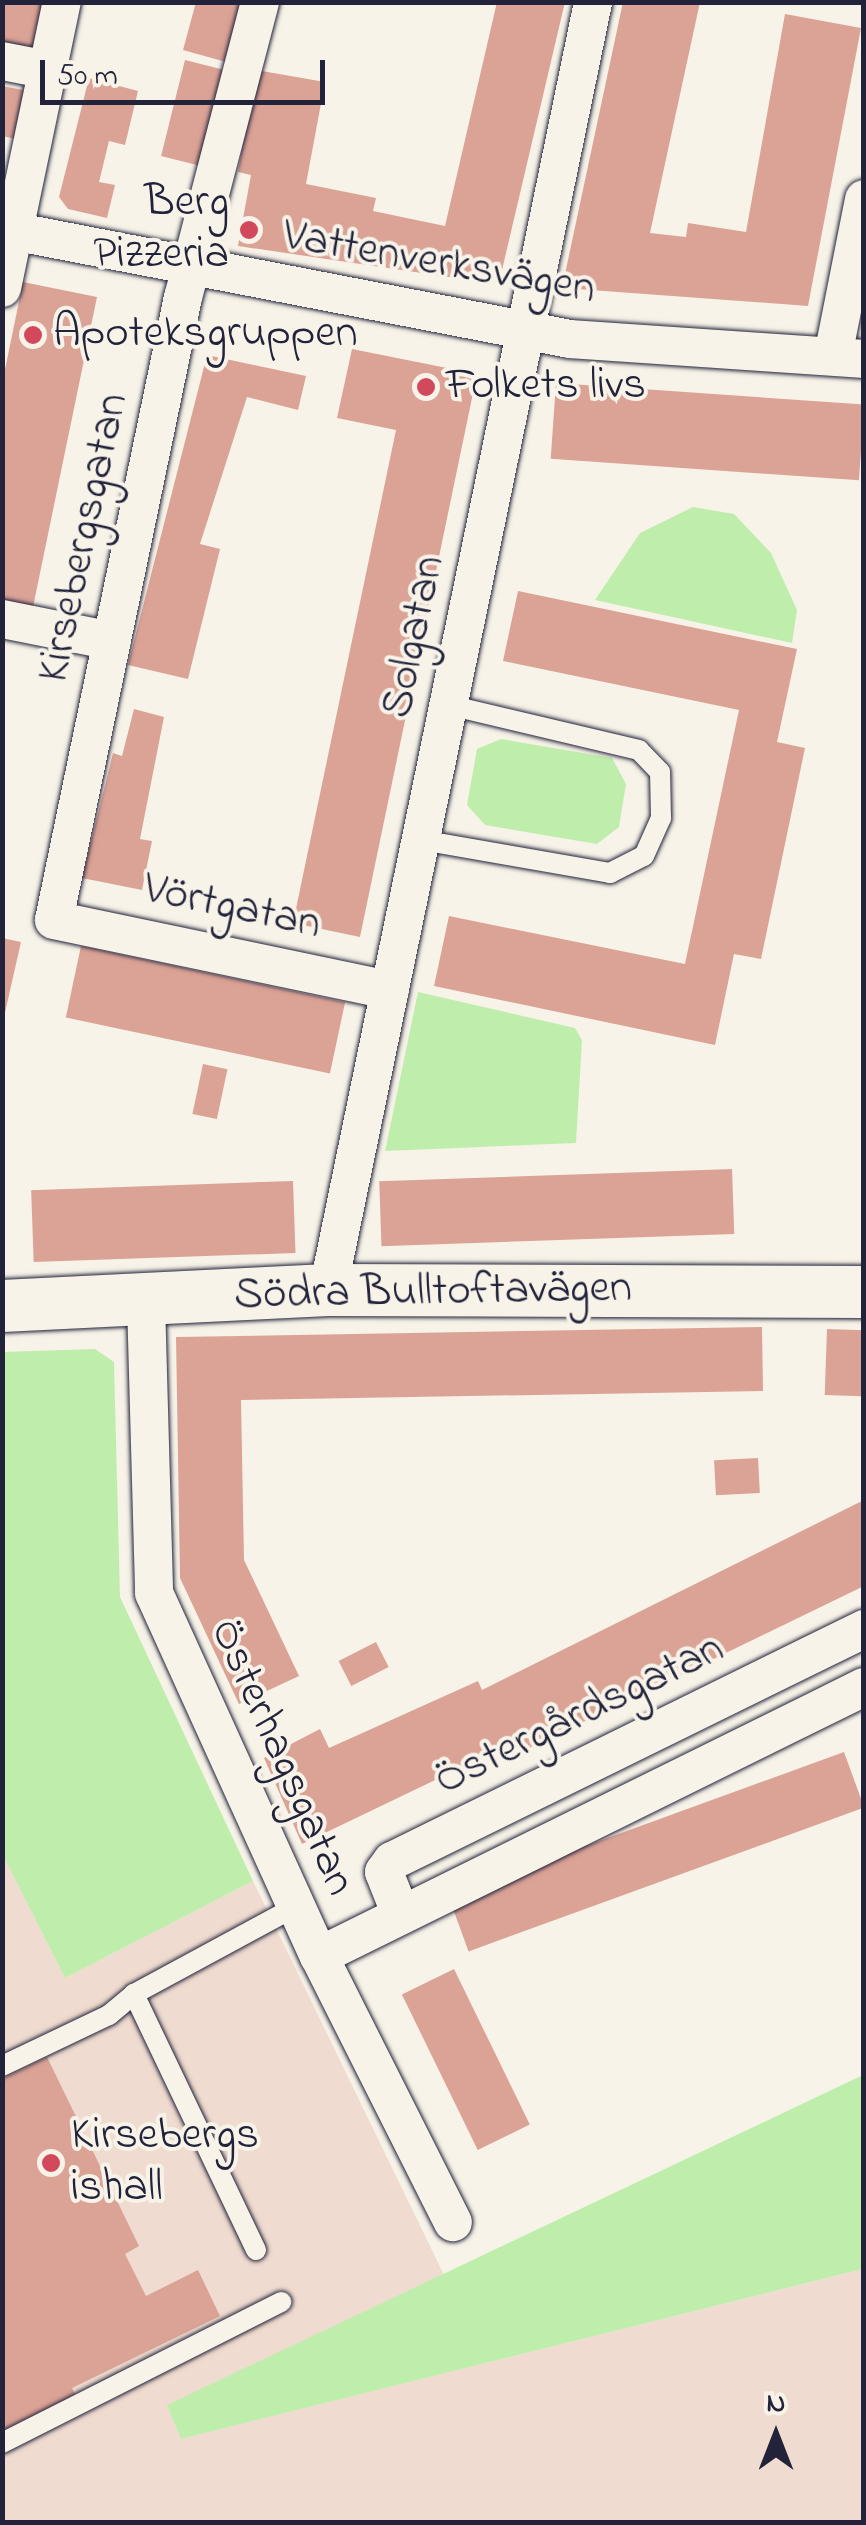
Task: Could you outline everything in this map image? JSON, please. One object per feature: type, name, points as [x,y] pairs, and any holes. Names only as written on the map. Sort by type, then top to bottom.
[{"type":"street","points":[[7,252],[62,2]]},
{"type":"street","name":"Kirsebergsgatan","points":[[54,920],[194,268],[260,2]]},
{"type":"street","name":"Solgatan","points":[[328,1290],[593,2]]},
{"type":"street","points":[[2,61],[48,70]]},
{"type":"street","points":[[848,358],[864,199]]},
{"type":"street","name":"Vattenverksvägen","points":[[7,252],[194,268],[524,330],[848,358]]},
{"type":"street","points":[[2,618],[112,641]]},
{"type":"street","name":"Vörtgatan","points":[[54,920],[390,990]]},
{"type":"street","name":"Södra Bulltoftavägen","points":[[2,1306],[146,1302],[328,1290],[780,1301],[864,1292]]},
{"type":"street","name":"Österhagsgatan","points":[[146,1302],[154,1594],[319,1956],[452,2222]]},
{"type":"street","name":"Östergårdsgatan","points":[[401,1915],[384,1872],[392,1862],[864,1629]]},
{"type":"street","points":[[319,1956],[864,1687]]},
{"type":"lane","points":[[422,840],[610,873],[644,856],[661,818],[660,772],[639,750],[449,705]]},
{"type":"lane","points":[[2,2066],[109,2015],[134,1994],[296,1906]]},
{"type":"lane","points":[[134,1994],[256,2250]]},
{"type":"lane","points":[[2,2443],[281,2302]]},
{"type":"shaded area","points":[[2,1852],[65,1978],[253,1881],[444,2275],[168,2405],[181,2439],[863,2269],[863,2522],[3,2522]]},
{"type":"green space","points":[[693,507],[734,514],[771,553],[797,610],[792,643],[595,600],[640,533]]},
{"type":"green space","points":[[501,739],[612,758],[626,784],[619,827],[597,844],[485,825],[467,805],[477,749]]},
{"type":"green space","points":[[418,992],[575,1028],[582,1040],[576,1143],[385,1151]]},
{"type":"green space","points":[[95,1349],[114,1362],[120,1597],[253,1881],[65,1978],[3,1855],[2,1352]]},
{"type":"green space","points":[[863,2075],[863,2269],[181,2439],[167,2405]]},
{"type":"building","points":[[2,2],[53,2],[42,57],[2,49]]},
{"type":"building","points":[[196,2],[243,2],[226,62],[183,50]]},
{"type":"building","points":[[497,2],[565,2],[502,270],[483,282],[238,246],[251,175],[238,172],[256,70],[325,82],[306,184],[376,198],[373,211],[445,226]]},
{"type":"building","points":[[623,2],[700,2],[650,233],[686,237],[688,223],[746,232],[785,14],[861,28],[808,306],[577,289],[565,274]]},
{"type":"building","points":[[185,60],[226,70],[202,166],[161,156]]},
{"type":"building","points":[[89,78],[138,91],[125,145],[109,141],[99,182],[115,185],[107,218],[68,209],[59,197]]},
{"type":"building","points":[[2,86],[34,92],[25,141],[2,136]]},
{"type":"building","points":[[23,282],[97,297],[33,607],[2,601],[2,384]]},
{"type":"building","points":[[352,349],[477,374],[360,937],[293,923],[396,430],[337,418]]},
{"type":"building","points":[[207,355],[306,376],[298,410],[247,397],[200,544],[220,549],[188,679],[128,665]]},
{"type":"building","points":[[556,383],[864,405],[859,480],[551,459]]},
{"type":"building","points":[[518,591],[797,649],[777,742],[805,748],[761,959],[734,954],[715,1045],[434,986],[449,916],[685,964],[739,710],[503,661]]},
{"type":"building","points":[[134,709],[164,717],[140,839],[152,841],[142,890],[82,878],[113,753],[122,756]]},
{"type":"building","points":[[2,938],[21,942],[4,1017],[2,1017]]},
{"type":"building","points":[[81,946],[345,1002],[330,1074],[66,1017]]},
{"type":"building","points":[[203,1064],[227,1069],[217,1119],[192,1114]]},
{"type":"building","points":[[732,1169],[734,1234],[381,1246],[379,1181]]},
{"type":"building","points":[[293,1181],[296,1253],[34,1262],[31,1190]]},
{"type":"building","points":[[762,1327],[763,1391],[241,1400],[244,1560],[299,1676],[239,1704],[180,1578],[176,1337]]},
{"type":"building","points":[[827,1329],[864,1330],[862,1396],[825,1395]]},
{"type":"building","points":[[758,1458],[760,1493],[716,1495],[714,1460]]},
{"type":"building","points":[[864,1500],[864,1586],[515,1755],[508,1745],[302,1844],[264,1758],[320,1729],[329,1748],[478,1681],[482,1690]]},
{"type":"building","points":[[376,1642],[389,1667],[351,1686],[339,1661]]},
{"type":"building","points":[[844,1752],[864,1808],[469,1951],[448,1896]]},
{"type":"building","points":[[454,1969],[530,2124],[478,2150],[402,1994]]},
{"type":"building","name":"Kirsebergs ishall","points":[[47,2057],[139,2246],[125,2254],[146,2296],[198,2270],[220,2316],[72,2388],[76,2396],[2,2432],[2,2079]]},
{"type":"place","name":"Berg Pizzeria","points":[[249,230]]},
{"type":"place","name":"Apoteksgruppen","points":[[33,335]]},
{"type":"place","name":"Folkets livs","points":[[426,387]]},
{"type":"place","name":"Kirsebergs ishall","points":[[51,2163]]}]
